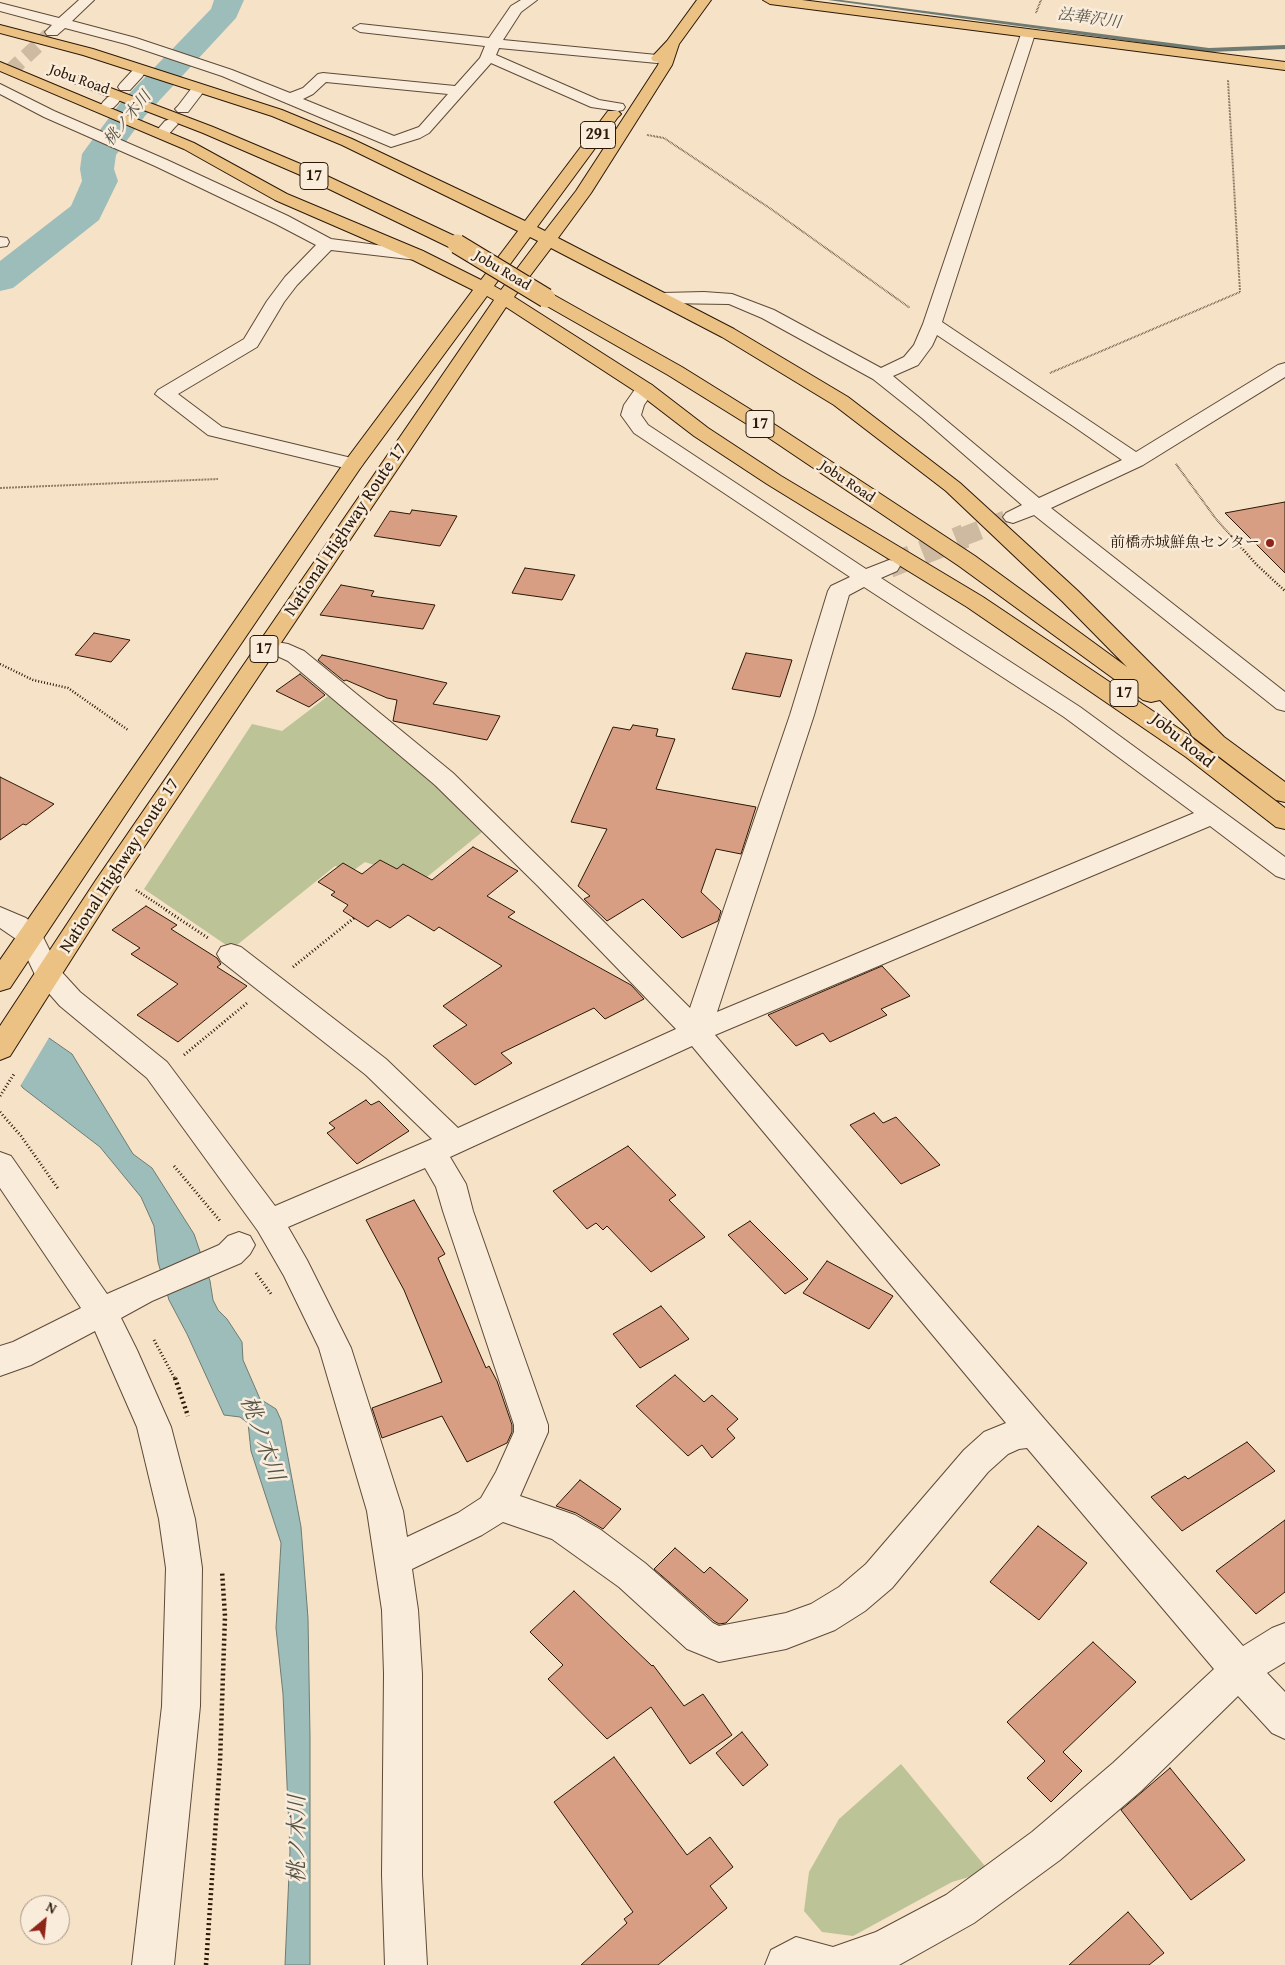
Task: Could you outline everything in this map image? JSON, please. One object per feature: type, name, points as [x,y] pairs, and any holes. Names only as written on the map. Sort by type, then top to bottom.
[{"type":"main road","name":"291","points":[[641,76],[672,44],[704,0]]},
{"type":"main road","points":[[770,0],[1285,66]]},
{"type":"main road","points":[[0,29],[88,52],[277,113],[347,142],[548,239],[728,333],[841,401],[953,487],[1070,596],[1215,742]]},
{"type":"main road","name":"291","points":[[548,239],[583,193],[665,65],[672,44]]},
{"type":"main road","name":"Jobu Road","points":[[0,52],[26,61]]},
{"type":"main road","points":[[3,72],[113,102],[166,125],[189,146],[280,197],[417,255],[504,298],[644,389],[717,443],[774,480],[975,602],[1194,751]]},
{"type":"main road","name":"Jobu Road","points":[[68,76],[113,102],[166,125],[304,171],[457,244],[546,298],[675,371],[762,425],[967,561],[1285,794]]},
{"type":"main road","name":"291","points":[[528,229],[629,91]]},
{"type":"main road","name":"17","points":[[484,288],[528,229]]},
{"type":"main road","name":"National Highway Route 17","points":[[0,1049],[110,878],[266,647],[504,298],[548,239]]},
{"type":"main road","name":"National Highway Route 17","points":[[1,980],[353,464],[484,288]]},
{"type":"main road","name":"Jobu Road","points":[[967,561],[1194,751],[1285,821]]},
{"type":"street","points":[[49,35],[87,0]]},
{"type":"street","points":[[391,142],[415,135],[424,130],[491,50],[516,9],[530,0]]},
{"type":"street","points":[[0,7],[162,51],[227,73],[386,138],[391,142]]},
{"type":"street","points":[[360,28],[491,50],[658,59]]},
{"type":"street","points":[[880,375],[911,361],[923,346],[932,324],[1028,34]]},
{"type":"street","points":[[491,50],[596,104],[618,107]]},
{"type":"street","points":[[90,132],[113,102],[162,51]]},
{"type":"street","points":[[145,156],[166,125],[197,87],[227,73]]},
{"type":"street","points":[[289,99],[308,91],[323,77],[458,91]]},
{"type":"street","points":[[0,88],[90,132],[282,220],[327,244],[417,255]]},
{"type":"street","points":[[380,158],[390,147],[391,142]]},
{"type":"street","points":[[327,244],[286,288],[251,343],[165,394],[215,431],[353,464]]},
{"type":"street","points":[[662,298],[704,297],[732,299],[768,314],[880,375],[929,414],[1037,507],[1285,704]]},
{"type":"street","points":[[932,324],[1136,462]]},
{"type":"street","points":[[1013,517],[1136,462],[1285,369]]},
{"type":"street","points":[[644,389],[634,405],[631,415],[641,429],[1072,712],[1285,870]]},
{"type":"street","points":[[696,1032],[802,715],[839,591],[889,566]]},
{"type":"street","points":[[266,647],[280,649],[296,656],[444,779],[547,880],[696,1032],[1035,1433],[1239,1670],[1285,1720]]},
{"type":"street","points":[[269,1222],[442,1148],[696,1032],[1213,815]]},
{"type":"street","points":[[0,916],[17,925],[30,936],[48,974],[70,999],[157,1070],[269,1222],[296,1269],[335,1348],[385,1511],[400,1610],[403,1674],[402,1875],[406,1965]]},
{"type":"street","points":[[231,954],[376,1067],[442,1148],[458,1211],[531,1425],[528,1440],[493,1509],[470,1524],[408,1554],[393,1558]]},
{"type":"street","points":[[0,1164],[102,1313],[121,1350],[154,1427],[175,1511],[184,1568],[180,1706],[153,1965]]},
{"type":"street","points":[[0,1362],[6,1358],[19,1355],[141,1292],[234,1250]]},
{"type":"street","points":[[497,1504],[563,1526],[632,1575],[700,1636],[719,1644],[786,1631],[822,1618],[852,1599],[879,1576],[976,1461],[996,1443],[1016,1434],[1035,1433]]},
{"type":"street","points":[[840,1965],[885,1950],[960,1909],[976,1898],[1046,1846],[1127,1777],[1239,1670],[1285,1641]]},
{"type":"street","points":[[786,1965],[796,1958],[826,1965]]},
{"type":"path","points":[[1023,384],[1240,292],[1227,59]]},
{"type":"path","points":[[622,132],[664,138],[771,209],[932,324]]},
{"type":"path","points":[[1162,445],[1216,520],[1257,566],[1285,591]]},
{"type":"path","points":[[0,488],[218,479]]},
{"type":"path","points":[[0,664],[32,680],[68,688],[128,730]]},
{"type":"path","points":[[131,888],[140,892],[231,954]]},
{"type":"green space","points":[[332,693],[487,828],[427,877],[403,864],[397,869],[380,860],[374,865],[365,862],[354,870],[335,866],[232,949],[144,889],[252,724],[282,731]]},
{"type":"green space","points":[[901,1764],[989,1871],[952,1882],[853,1936],[822,1932],[804,1911],[809,1872],[839,1819]]},
{"type":"water","points":[[0,1004],[72,1054],[133,1154],[152,1168],[194,1234],[210,1281],[213,1300],[218,1310],[227,1319],[242,1342],[243,1360],[260,1399],[276,1409],[281,1420],[301,1527],[308,1618],[310,1965],[285,1965],[290,1851],[283,1694],[276,1628],[281,1543],[251,1451],[248,1423],[240,1417],[224,1415],[187,1334],[169,1300],[158,1262],[154,1226],[141,1197],[100,1147],[23,1088],[0,1060]]},
{"type":"pier","points":[[0,1001],[50,1036],[19,1088],[0,1064]]},
{"type":"building","name":"前橋赤城鮮魚センター","points":[[1285,502],[1285,573],[1225,513]]},
{"type":"building","points":[[412,510],[457,516],[440,546],[374,536],[390,511],[410,514]]},
{"type":"building","points":[[525,568],[575,575],[562,600],[512,593]]},
{"type":"building","points":[[341,585],[374,591],[371,596],[435,605],[423,629],[320,615]]},
{"type":"building","points":[[94,633],[130,640],[111,662],[75,655]]},
{"type":"building","points":[[746,653],[792,660],[780,697],[732,689]]},
{"type":"building","points":[[322,655],[447,683],[433,704],[500,716],[487,740],[393,721],[397,700],[387,698],[346,680],[344,681],[318,660]]},
{"type":"building","points":[[300,674],[325,695],[309,707],[276,691]]},
{"type":"building","points":[[633,725],[658,729],[656,736],[675,739],[656,789],[756,807],[741,854],[716,849],[701,892],[721,911],[718,921],[682,938],[643,899],[607,921],[584,899],[590,896],[578,886],[607,829],[571,822],[613,727],[630,730]]},
{"type":"building","points":[[0,777],[54,804],[26,825],[23,824],[0,840]]},
{"type":"building","points":[[473,847],[518,871],[487,896],[515,912],[508,917],[631,985],[644,999],[605,1019],[594,1008],[501,1053],[512,1063],[475,1085],[433,1046],[467,1025],[443,1006],[502,966],[439,927],[434,931],[408,915],[390,928],[377,920],[368,927],[343,911],[348,905],[331,895],[335,892],[318,882],[343,863],[362,874],[380,860],[397,869],[403,864],[432,880]]},
{"type":"building","points":[[146,906],[177,925],[171,929],[217,958],[221,964],[217,967],[247,986],[178,1042],[137,1015],[178,984],[131,954],[140,948],[112,930]]},
{"type":"building","points":[[882,966],[910,996],[881,1009],[887,1015],[830,1042],[823,1033],[796,1046],[768,1015]]},
{"type":"building","points":[[366,1100],[371,1105],[379,1101],[409,1131],[357,1164],[327,1133],[335,1128],[329,1123]]},
{"type":"building","points":[[874,1113],[883,1123],[896,1117],[940,1165],[901,1184],[850,1125]]},
{"type":"building","points":[[628,1146],[676,1195],[669,1200],[705,1237],[651,1272],[607,1226],[603,1230],[596,1223],[587,1229],[553,1191]]},
{"type":"building","points":[[414,1200],[445,1254],[438,1258],[486,1368],[489,1366],[497,1381],[512,1425],[512,1432],[507,1443],[467,1462],[442,1416],[382,1438],[372,1408],[442,1382],[404,1290],[366,1220]]},
{"type":"building","points":[[750,1221],[808,1279],[785,1294],[728,1235]]},
{"type":"building","points":[[827,1261],[893,1296],[869,1329],[803,1293]]},
{"type":"building","points":[[661,1306],[689,1339],[640,1368],[613,1334]]},
{"type":"building","points":[[675,1375],[704,1402],[712,1395],[738,1419],[727,1429],[735,1438],[712,1458],[702,1445],[688,1456],[636,1406]]},
{"type":"building","points":[[1247,1442],[1275,1471],[1182,1531],[1151,1497],[1185,1476],[1188,1479]]},
{"type":"building","points":[[580,1480],[621,1509],[603,1529],[576,1513],[556,1506]]},
{"type":"building","points":[[1285,1520],[1285,1592],[1256,1614],[1216,1571]]},
{"type":"building","points":[[1038,1526],[1087,1563],[1039,1620],[990,1582]]},
{"type":"building","points":[[675,1548],[704,1573],[710,1567],[748,1600],[726,1623],[719,1624],[714,1621],[654,1569]]},
{"type":"building","points":[[574,1591],[653,1665],[684,1706],[703,1694],[732,1735],[690,1764],[651,1707],[607,1739],[548,1679],[563,1665],[530,1632]]},
{"type":"building","points":[[1093,1642],[1136,1682],[1063,1752],[1082,1771],[1051,1802],[1027,1778],[1045,1761],[1007,1722]]},
{"type":"building","points":[[742,1732],[768,1765],[743,1786],[716,1753]]},
{"type":"building","points":[[614,1757],[687,1855],[710,1837],[733,1867],[710,1886],[727,1908],[658,1965],[581,1965],[627,1923],[624,1919],[633,1912],[554,1802]]},
{"type":"building","points":[[1170,1768],[1245,1860],[1191,1900],[1121,1810]]},
{"type":"building","points":[[1128,1912],[1164,1953],[1149,1965],[1069,1965]]},
{"type":"waterway","name":"桃ノ木川","points":[[0,280],[86,212],[100,181],[97,169],[99,154],[133,109],[225,12],[229,0]]},
{"type":"waterway","name":"法華沢川","points":[[830,0],[1209,50],[1285,47]]},
{"type":"tunnel","points":[[9,72],[49,35]]},
{"type":"tunnel","points":[[962,537],[1013,517]]},
{"type":"tunnel","points":[[889,566],[965,536]]},
{"type":"place","name":"前橋赤城鮮魚センター","points":[[1270,543]]}]
